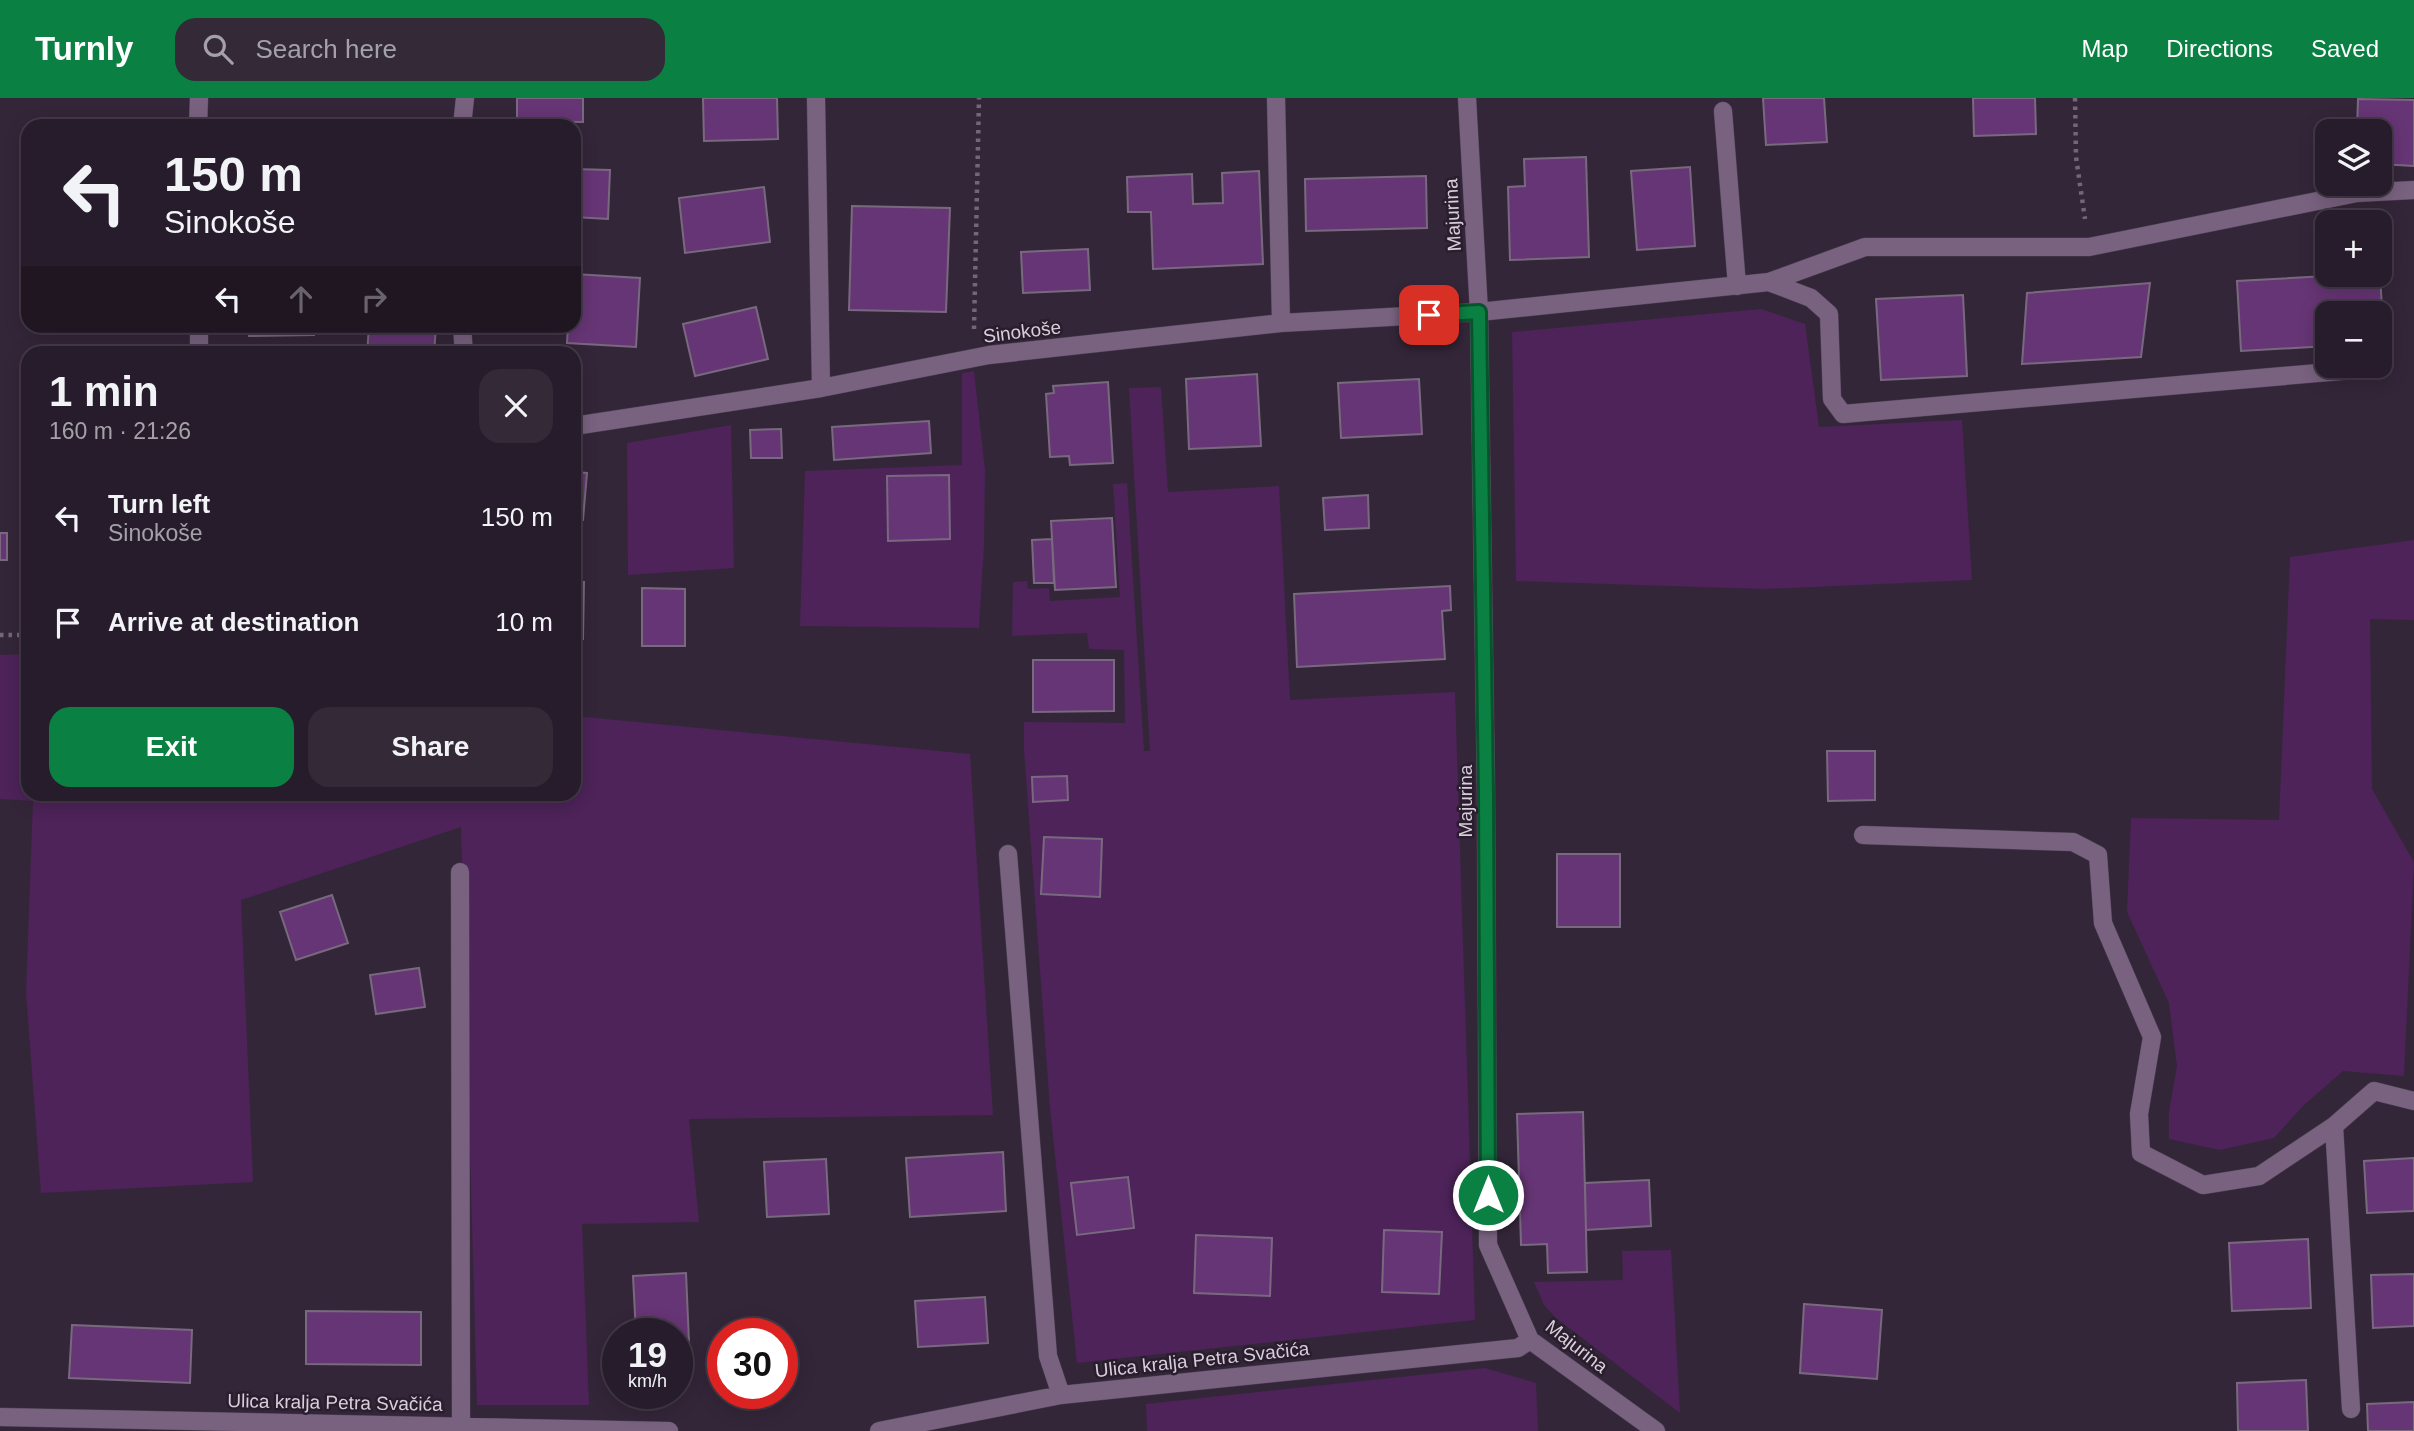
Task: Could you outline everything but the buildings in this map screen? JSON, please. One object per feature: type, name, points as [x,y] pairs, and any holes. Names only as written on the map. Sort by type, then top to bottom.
[{"type":"street","points":[[198,119],[199,98]]},
{"type":"street","points":[[463,119],[465,98]]},
{"type":"street","points":[[816,98],[821,388]]},
{"type":"street","points":[[1276,98],[1281,323]]},
{"type":"street","name":"Majurina","points":[[1467,98],[1479,312],[1486,794],[1488,1245],[1530,1340],[1656,1431]]},
{"type":"street","points":[[1723,111],[1737,286]]},
{"type":"street","name":"Sinokoše","points":[[581,425],[821,388],[974,358],[1281,323],[1479,312],[1737,286],[1769,282],[1865,247],[2089,247],[2357,192],[2414,190]]},
{"type":"street","points":[[1769,282],[1811,298],[1829,314],[1832,399],[1843,414],[2315,373]]},
{"type":"street","points":[[1863,835],[2073,842],[2098,856],[2103,923],[2152,1037],[2139,1114],[2141,1153],[2203,1185],[2259,1176],[2334,1126],[2375,1091],[2414,1101]]},
{"type":"street","points":[[1008,853],[1048,1356],[1061,1395]]},
{"type":"street","points":[[460,872],[461,1427]]},
{"type":"street","points":[[2334,1126],[2351,1409]]},
{"type":"street","name":"Ulica kralja Petra Svačića","points":[[879,1431],[1061,1395],[1518,1348],[1530,1340]]},
{"type":"street","name":"Ulica kralja Petra Svačića","points":[[0,1417],[268,1426],[669,1431]]},
{"type":"path","points":[[974,358],[979,98]]},
{"type":"path","points":[[2075,98],[2076,157],[2089,247]]},
{"type":"path","points":[[0,635],[21,635]]},
{"type":"shaded area","points":[[1761,309],[1805,324],[1819,427],[1962,420],[1972,580],[1764,589],[1516,581],[1512,332]]},
{"type":"shaded area","points":[[974,371],[985,470],[979,628],[800,626],[805,471],[962,465],[962,373]]},
{"type":"shaded area","points":[[1161,387],[1168,492],[1279,486],[1290,700],[1455,692],[1475,1320],[1077,1363],[1050,1108],[1024,722],[1125,723],[1124,650],[1089,649],[1087,633],[1012,636],[1013,582],[1027,581],[1028,589],[1049,588],[1050,601],[1120,597],[1113,484],[1127,483],[1144,751],[1150,751],[1129,388]]},
{"type":"shaded area","points":[[731,425],[734,568],[628,575],[627,443]]},
{"type":"shaded area","points":[[2414,540],[2414,620],[2370,619],[2372,789],[2414,862],[2404,1076],[2343,1071],[2303,1106],[2274,1138],[2220,1150],[2169,1139],[2169,1112],[2177,1066],[2169,1003],[2127,912],[2131,818],[2279,820],[2290,557]]},
{"type":"shaded area","points":[[21,654],[21,800],[0,799],[0,655]]},
{"type":"shaded area","points":[[581,717],[970,754],[993,1115],[689,1119],[699,1222],[582,1224],[589,1405],[477,1405],[461,827],[241,900],[253,1182],[41,1193],[26,992],[33,801],[581,801]]},
{"type":"shaded area","points":[[1671,1250],[1680,1413],[1556,1318],[1544,1305],[1534,1282],[1623,1280],[1622,1251]]},
{"type":"shaded area","points":[[1485,1368],[1536,1383],[1538,1431],[1147,1431],[1146,1404]]},
{"type":"route","points":[[1429,315],[1479,312],[1488,1195]]}]
